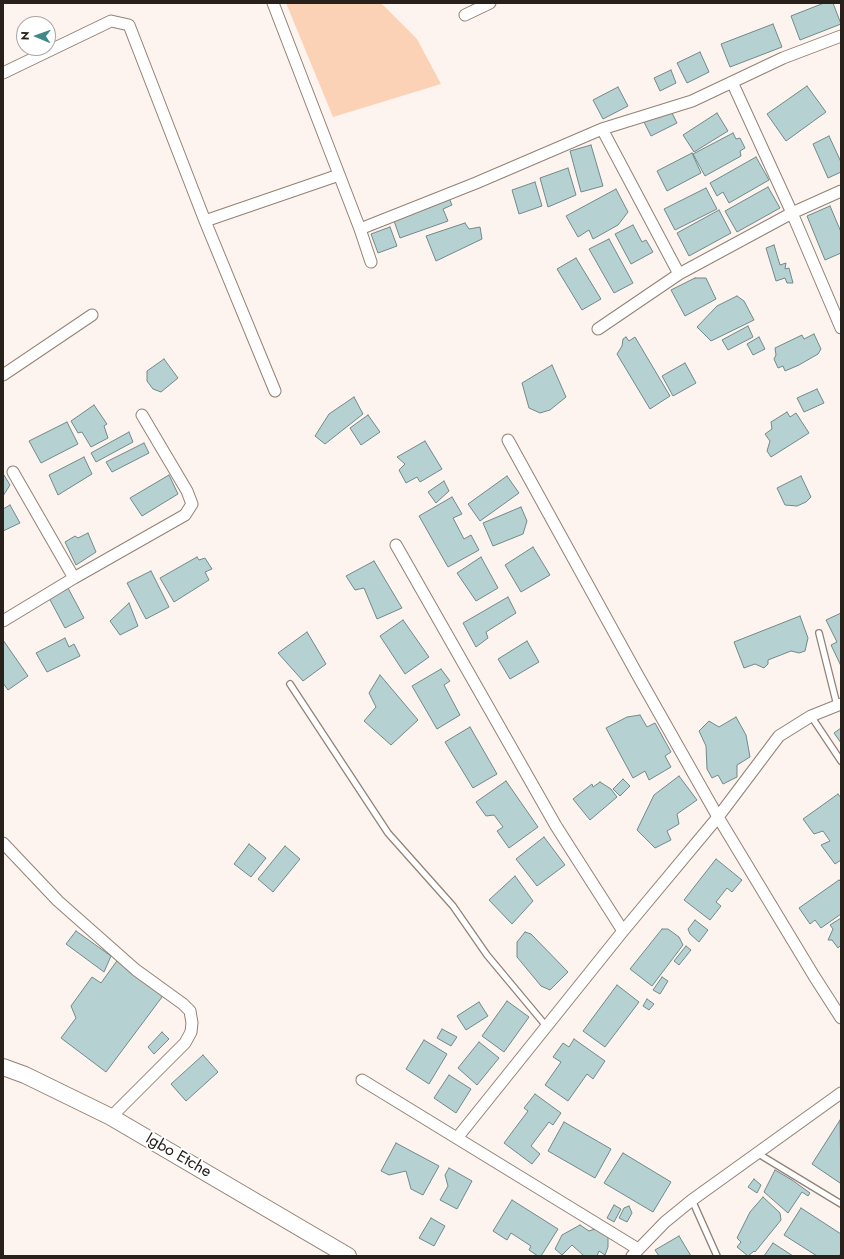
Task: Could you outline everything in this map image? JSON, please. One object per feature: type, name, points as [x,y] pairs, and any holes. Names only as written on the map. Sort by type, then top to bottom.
[{"type":"street","points":[[273,3],[360,229],[371,262]]},
{"type":"street","points":[[465,14],[490,3]]},
{"type":"street","points":[[3,73],[110,21],[129,25],[205,221],[275,391]]},
{"type":"street","points":[[360,229],[476,183],[602,129],[692,101],[783,58],[841,36]]},
{"type":"street","points":[[732,82],[792,213],[841,328]]},
{"type":"street","points":[[602,129],[679,274]]},
{"type":"street","points":[[205,221],[339,175]]},
{"type":"street","points":[[598,329],[679,274],[792,213],[841,191]]},
{"type":"street","points":[[3,375],[92,314]]},
{"type":"street","points":[[3,621],[74,578],[185,515],[192,504],[187,491],[142,415]]},
{"type":"street","points":[[508,440],[629,661],[718,817],[841,1018]]},
{"type":"street","points":[[13,472],[74,578]]},
{"type":"street","points":[[396,545],[556,826],[622,931]]},
{"type":"street","points":[[457,1138],[622,931],[718,817],[779,736],[811,716],[839,704]]},
{"type":"street","points":[[3,843],[58,901],[136,970],[183,1004],[190,1011],[192,1028],[185,1043],[111,1117]]},
{"type":"street","name":"Igbo Etche","points":[[3,1067],[25,1075],[111,1117],[348,1256]]},
{"type":"street","points":[[362,1080],[457,1138],[635,1253],[665,1222],[692,1200],[841,1093]]},
{"type":"lane","points":[[819,633],[839,704]]},
{"type":"lane","points":[[290,684],[388,833],[453,906],[487,956],[546,1027]]},
{"type":"lane","points":[[811,716],[841,761]]},
{"type":"lane","points":[[757,1154],[841,1204]]},
{"type":"lane","points":[[692,1200],[717,1256]]},
{"type":"shaded area","points":[[286,3],[381,3],[417,39],[441,84],[333,117]]},
{"type":"building","points":[[824,3],[833,3],[841,24],[800,40],[791,16]]},
{"type":"building","points":[[773,24],[782,47],[730,67],[721,44]]},
{"type":"building","points":[[700,52],[709,72],[687,83],[677,63]]},
{"type":"building","points":[[671,70],[676,83],[660,91],[654,78]]},
{"type":"building","points":[[807,86],[826,112],[786,141],[767,114]]},
{"type":"building","points":[[618,87],[628,106],[603,119],[593,100]]},
{"type":"building","points":[[670,109],[677,123],[651,136],[644,122]]},
{"type":"building","points":[[717,113],[728,131],[694,152],[683,135]]},
{"type":"building","points":[[733,133],[736,139],[740,138],[745,148],[740,151],[741,156],[705,176],[693,154]]},
{"type":"building","points":[[829,136],[841,162],[841,172],[828,178],[813,144]]},
{"type":"building","points":[[591,145],[603,186],[581,192],[570,151]]},
{"type":"building","points":[[692,153],[701,173],[667,191],[657,171]]},
{"type":"building","points":[[756,157],[769,180],[729,203],[723,192],[717,196],[710,183]]},
{"type":"building","points":[[568,168],[576,195],[548,207],[540,178]]},
{"type":"building","points":[[535,182],[542,206],[519,214],[512,190]]},
{"type":"building","points":[[768,187],[780,208],[737,232],[725,211]]},
{"type":"building","points":[[706,188],[717,209],[675,230],[664,209]]},
{"type":"building","points":[[616,189],[628,212],[618,225],[593,239],[589,230],[578,237],[566,216]]},
{"type":"building","points":[[449,198],[452,205],[443,209],[448,221],[400,238],[393,218]]},
{"type":"building","points":[[830,206],[841,232],[841,253],[825,260],[807,216]]},
{"type":"building","points":[[719,210],[731,233],[689,256],[677,233]]},
{"type":"building","points":[[465,223],[469,229],[480,227],[482,239],[436,261],[426,236]]},
{"type":"building","points":[[633,225],[642,242],[646,240],[653,252],[631,264],[615,234]]},
{"type":"building","points":[[390,227],[397,246],[378,253],[371,234]]},
{"type":"building","points":[[609,239],[633,283],[614,293],[589,249]]},
{"type":"building","points":[[774,245],[780,265],[786,263],[785,269],[789,268],[793,283],[787,283],[785,278],[776,281],[766,248]]},
{"type":"building","points":[[576,258],[601,299],[582,310],[557,269]]},
{"type":"building","points":[[695,278],[706,278],[716,299],[685,316],[671,290]]},
{"type":"building","points":[[737,296],[744,301],[754,320],[711,341],[697,327],[717,306]]},
{"type":"building","points":[[748,326],[753,337],[728,350],[722,340]]},
{"type":"building","points":[[814,334],[821,349],[818,354],[785,371],[783,366],[778,368],[774,359],[776,355],[775,348],[802,335],[804,339]]},
{"type":"building","points":[[626,337],[629,341],[635,337],[670,396],[650,409],[617,354],[622,346],[623,339]]},
{"type":"building","points":[[759,337],[765,349],[753,355],[747,344]]},
{"type":"building","points":[[164,359],[178,378],[161,392],[153,389],[147,381],[147,371]]},
{"type":"building","points":[[685,363],[696,383],[673,396],[662,376]]},
{"type":"building","points":[[552,365],[566,397],[550,410],[540,413],[529,408],[522,383]]},
{"type":"building","points":[[817,389],[824,403],[804,412],[797,398]]},
{"type":"building","points":[[354,397],[363,414],[325,444],[315,436],[329,414]]},
{"type":"building","points":[[94,405],[107,424],[104,426],[108,438],[91,447],[82,432],[78,433],[71,421]]},
{"type":"building","points":[[787,412],[790,417],[796,413],[809,433],[771,457],[767,451],[770,441],[765,434],[772,429],[771,422]]},
{"type":"building","points":[[368,415],[380,432],[361,445],[350,428]]},
{"type":"building","points":[[67,422],[78,444],[41,463],[29,441]]},
{"type":"building","points":[[129,432],[133,442],[96,462],[91,453]]},
{"type":"building","points":[[425,441],[442,469],[420,482],[417,477],[406,483],[399,470],[405,464],[397,457]]},
{"type":"building","points":[[144,443],[149,453],[112,472],[106,462]]},
{"type":"building","points":[[84,457],[92,474],[58,495],[49,475]]},
{"type":"building","points":[[3,475],[10,485],[3,496]]},
{"type":"building","points":[[169,475],[178,494],[142,516],[130,498]]},
{"type":"building","points":[[507,476],[519,493],[480,521],[468,504]]},
{"type":"building","points":[[801,476],[811,497],[806,502],[797,506],[785,505],[777,488]]},
{"type":"building","points":[[444,481],[449,491],[436,503],[428,492]]},
{"type":"building","points":[[452,497],[462,514],[453,518],[464,539],[471,535],[479,550],[448,567],[419,516]]},
{"type":"building","points":[[10,505],[20,523],[3,531],[3,509]]},
{"type":"building","points":[[521,507],[527,521],[523,534],[493,546],[483,523]]},
{"type":"building","points":[[88,533],[96,552],[76,565],[65,542],[75,536],[78,538]]},
{"type":"building","points":[[533,547],[550,575],[521,592],[505,565]]},
{"type":"building","points":[[197,557],[199,560],[205,558],[212,569],[205,572],[209,580],[174,602],[160,578]]},
{"type":"building","points":[[481,557],[498,588],[476,601],[457,573]]},
{"type":"building","points":[[374,561],[402,608],[377,619],[364,588],[355,590],[346,576]]},
{"type":"building","points":[[151,571],[169,607],[146,619],[127,583]]},
{"type":"building","points":[[68,588],[84,618],[65,628],[49,598]]},
{"type":"building","points":[[508,597],[516,613],[486,632],[488,638],[476,647],[463,623]]},
{"type":"building","points":[[129,603],[138,626],[120,635],[110,621]]},
{"type":"building","points":[[841,613],[841,666],[831,645],[837,642],[826,620]]},
{"type":"building","points":[[800,616],[808,638],[805,651],[799,653],[791,651],[768,660],[768,664],[764,668],[755,664],[744,668],[734,642]]},
{"type":"building","points":[[403,620],[429,657],[405,674],[380,636]]},
{"type":"building","points":[[307,632],[326,664],[303,681],[278,653]]},
{"type":"building","points":[[65,638],[69,647],[74,644],[80,656],[47,672],[36,653]]},
{"type":"building","points":[[3,640],[28,676],[8,690],[3,683]]},
{"type":"building","points":[[527,641],[539,662],[510,679],[498,659]]},
{"type":"building","points":[[441,669],[450,681],[444,685],[460,715],[437,729],[412,686]]},
{"type":"building","points":[[380,675],[418,720],[391,745],[364,721],[376,707],[369,693]]},
{"type":"building","points":[[640,715],[647,727],[655,723],[671,752],[665,756],[671,767],[649,780],[645,771],[633,778],[606,728],[627,717]]},
{"type":"building","points":[[736,717],[746,735],[750,757],[737,765],[737,777],[723,784],[718,775],[712,778],[707,769],[706,746],[699,731],[709,721],[719,727]]},
{"type":"building","points":[[470,727],[497,774],[473,788],[445,742]]},
{"type":"building","points":[[841,728],[841,743],[834,733]]},
{"type":"building","points":[[679,776],[697,800],[677,814],[679,824],[667,831],[671,840],[655,848],[637,830],[654,795]]},
{"type":"building","points":[[623,779],[630,786],[620,796],[613,789]]},
{"type":"building","points":[[506,781],[538,827],[509,848],[497,831],[503,827],[494,815],[486,816],[476,802]]},
{"type":"building","points":[[600,782],[611,789],[617,797],[590,820],[573,799],[592,784],[593,787]]},
{"type":"building","points":[[838,794],[841,798],[841,860],[835,864],[821,845],[830,841],[823,831],[814,834],[803,819]]},
{"type":"building","points":[[544,837],[565,865],[537,886],[516,859]]},
{"type":"building","points":[[249,844],[266,858],[251,877],[234,864]]},
{"type":"building","points":[[285,846],[300,859],[273,892],[258,879]]},
{"type":"building","points":[[716,859],[742,880],[732,892],[727,888],[716,902],[721,906],[710,920],[684,900]]},
{"type":"building","points":[[515,876],[533,901],[512,924],[489,900]]},
{"type":"building","points":[[839,880],[841,882],[841,914],[821,928],[815,920],[810,924],[799,908]]},
{"type":"building","points":[[841,918],[841,945],[838,948],[832,940],[828,940],[833,929],[830,925]]},
{"type":"building","points":[[695,920],[708,930],[699,942],[690,934],[688,929]]},
{"type":"building","points":[[662,929],[668,929],[679,937],[683,945],[652,986],[630,969]]},
{"type":"building","points":[[76,931],[111,956],[104,972],[66,944]]},
{"type":"building","points":[[525,932],[531,934],[568,972],[550,990],[541,986],[517,957],[517,942]]},
{"type":"building","points":[[686,946],[691,950],[679,965],[674,961]]},
{"type":"building","points":[[119,958],[165,993],[106,1072],[61,1038],[76,1018],[71,1006],[92,977],[101,983]]},
{"type":"building","points":[[662,977],[668,981],[660,994],[653,990]]},
{"type":"building","points":[[617,985],[639,1002],[605,1047],[583,1031]]},
{"type":"building","points":[[647,999],[654,1004],[649,1010],[643,1006]]},
{"type":"building","points":[[507,1001],[529,1017],[504,1052],[482,1036]]},
{"type":"building","points":[[479,1002],[488,1016],[466,1030],[457,1016]]},
{"type":"building","points":[[442,1029],[457,1037],[451,1046],[437,1038]]},
{"type":"building","points":[[162,1032],[169,1039],[154,1054],[148,1047]]},
{"type":"building","points":[[574,1039],[605,1061],[593,1079],[587,1074],[568,1101],[545,1085],[561,1062],[553,1057],[563,1043],[569,1047]]},
{"type":"building","points":[[424,1040],[447,1054],[429,1084],[406,1069]]},
{"type":"building","points":[[479,1042],[499,1058],[477,1085],[458,1068]]},
{"type":"building","points":[[203,1055],[218,1072],[186,1101],[171,1084]]},
{"type":"building","points":[[449,1075],[471,1089],[456,1113],[434,1098]]},
{"type":"building","points":[[535,1094],[561,1113],[553,1125],[549,1122],[531,1146],[540,1154],[532,1164],[504,1143],[528,1111],[524,1108]]},
{"type":"building","points":[[840,1120],[841,1181],[840,1183],[812,1164]]},
{"type":"building","points":[[564,1122],[611,1149],[595,1178],[548,1151]]},
{"type":"building","points":[[396,1143],[439,1166],[423,1195],[411,1189],[406,1171],[389,1175],[381,1171]]},
{"type":"building","points":[[623,1153],[671,1182],[653,1212],[604,1183]]},
{"type":"building","points":[[449,1168],[472,1181],[457,1209],[440,1200],[448,1186],[445,1175]]},
{"type":"building","points":[[775,1170],[810,1193],[808,1196],[802,1192],[788,1213],[764,1192]]},
{"type":"building","points":[[754,1179],[761,1185],[757,1193],[748,1187]]},
{"type":"building","points":[[763,1197],[780,1213],[781,1220],[755,1252],[754,1251],[748,1256],[737,1247],[741,1242],[737,1238],[750,1212]]},
{"type":"building","points":[[512,1200],[558,1229],[541,1256],[538,1256],[529,1250],[531,1246],[511,1233],[507,1240],[493,1231]]},
{"type":"building","points":[[614,1205],[621,1209],[614,1222],[607,1218]]},
{"type":"building","points":[[629,1206],[632,1213],[627,1222],[619,1218],[624,1208]]},
{"type":"building","points":[[801,1208],[841,1234],[841,1253],[839,1256],[817,1256],[784,1235]]},
{"type":"building","points":[[431,1218],[445,1226],[434,1246],[419,1238]]},
{"type":"building","points":[[580,1225],[589,1231],[595,1229],[608,1237],[608,1247],[605,1255],[599,1251],[597,1256],[584,1256],[572,1245],[562,1255],[555,1249],[562,1235]]},
{"type":"building","points":[[679,1236],[691,1256],[659,1256],[655,1250]]},
{"type":"building","points":[[773,1243],[793,1256],[764,1256]]}]
